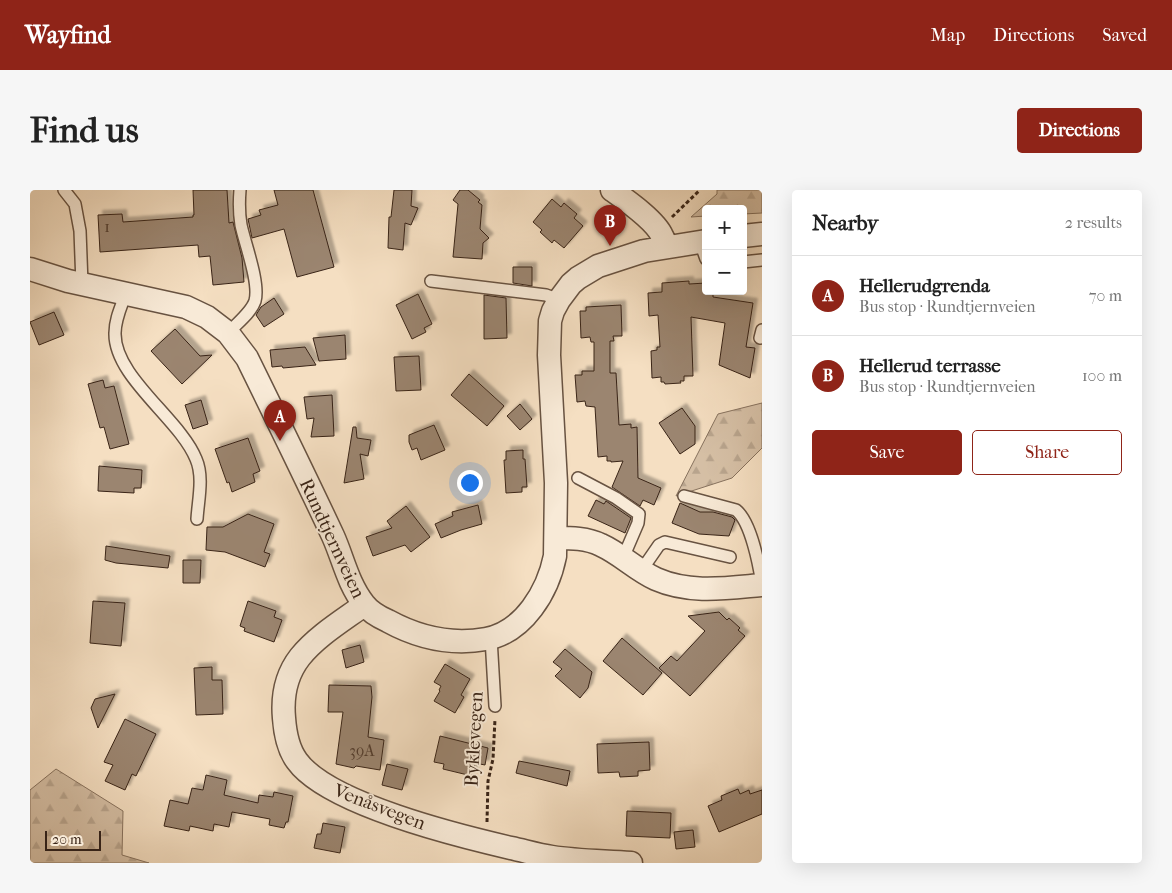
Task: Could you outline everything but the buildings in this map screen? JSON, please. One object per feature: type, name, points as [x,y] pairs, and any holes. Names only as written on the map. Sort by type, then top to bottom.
[{"type":"street","points":[[612,190],[635,207],[662,238]]},
{"type":"street","points":[[747,236],[762,234]]},
{"type":"street","name":"Rundtjernveien","points":[[30,269],[82,284],[186,307],[207,317],[228,333],[247,358],[333,537],[350,581],[364,605],[375,614],[401,628],[423,636],[451,641],[473,641],[491,638],[518,623],[530,612],[540,598],[553,568],[556,538],[555,356],[550,321],[559,300],[578,278],[598,266],[644,251],[662,238],[702,248]]},
{"type":"street","points":[[556,538],[578,538],[600,544],[658,580],[701,589],[762,584]]},
{"type":"street","name":"Venåsvegen","points":[[364,605],[323,634],[300,657],[291,671],[284,697],[284,727],[291,751],[297,761],[314,777],[357,801],[440,829],[552,857],[631,863]]},
{"type":"lane","points":[[64,190],[75,204],[80,231],[82,284]]},
{"type":"lane","points":[[228,333],[255,302],[256,290],[241,224],[240,190]]},
{"type":"lane","points":[[747,262],[762,260]]},
{"type":"lane","points":[[431,281],[546,295],[559,300]]},
{"type":"lane","points":[[126,294],[116,317],[114,334],[116,351],[137,383],[179,432],[195,456],[200,477],[197,519]]},
{"type":"lane","points":[[578,478],[616,498],[639,514],[632,564]]},
{"type":"lane","points":[[684,496],[736,510],[740,514],[749,532],[762,584]]},
{"type":"lane","points":[[632,564],[665,542],[730,557]]},
{"type":"lane","name":"Byklevegen","points":[[491,638],[495,706]]},
{"type":"path","points":[[662,238],[670,218],[700,190]]},
{"type":"path","name":"Byklevegen","points":[[484,841],[488,811],[488,781],[493,759],[495,706]]},
{"type":"green space","points":[[717,190],[762,190],[762,213],[747,214],[747,205],[705,205],[717,194]]},
{"type":"green space","points":[[702,207],[702,216],[691,217]]},
{"type":"green space","points":[[762,403],[762,448],[732,478],[676,496],[718,414]]},
{"type":"green space","points":[[56,769],[123,811],[122,855],[149,863],[30,863],[30,790]]},
{"type":"place","name":"Hellerud terrasse","points":[[610,246]]},
{"type":"place","name":"Hellerudgrenda","points":[[280,441]]}]
